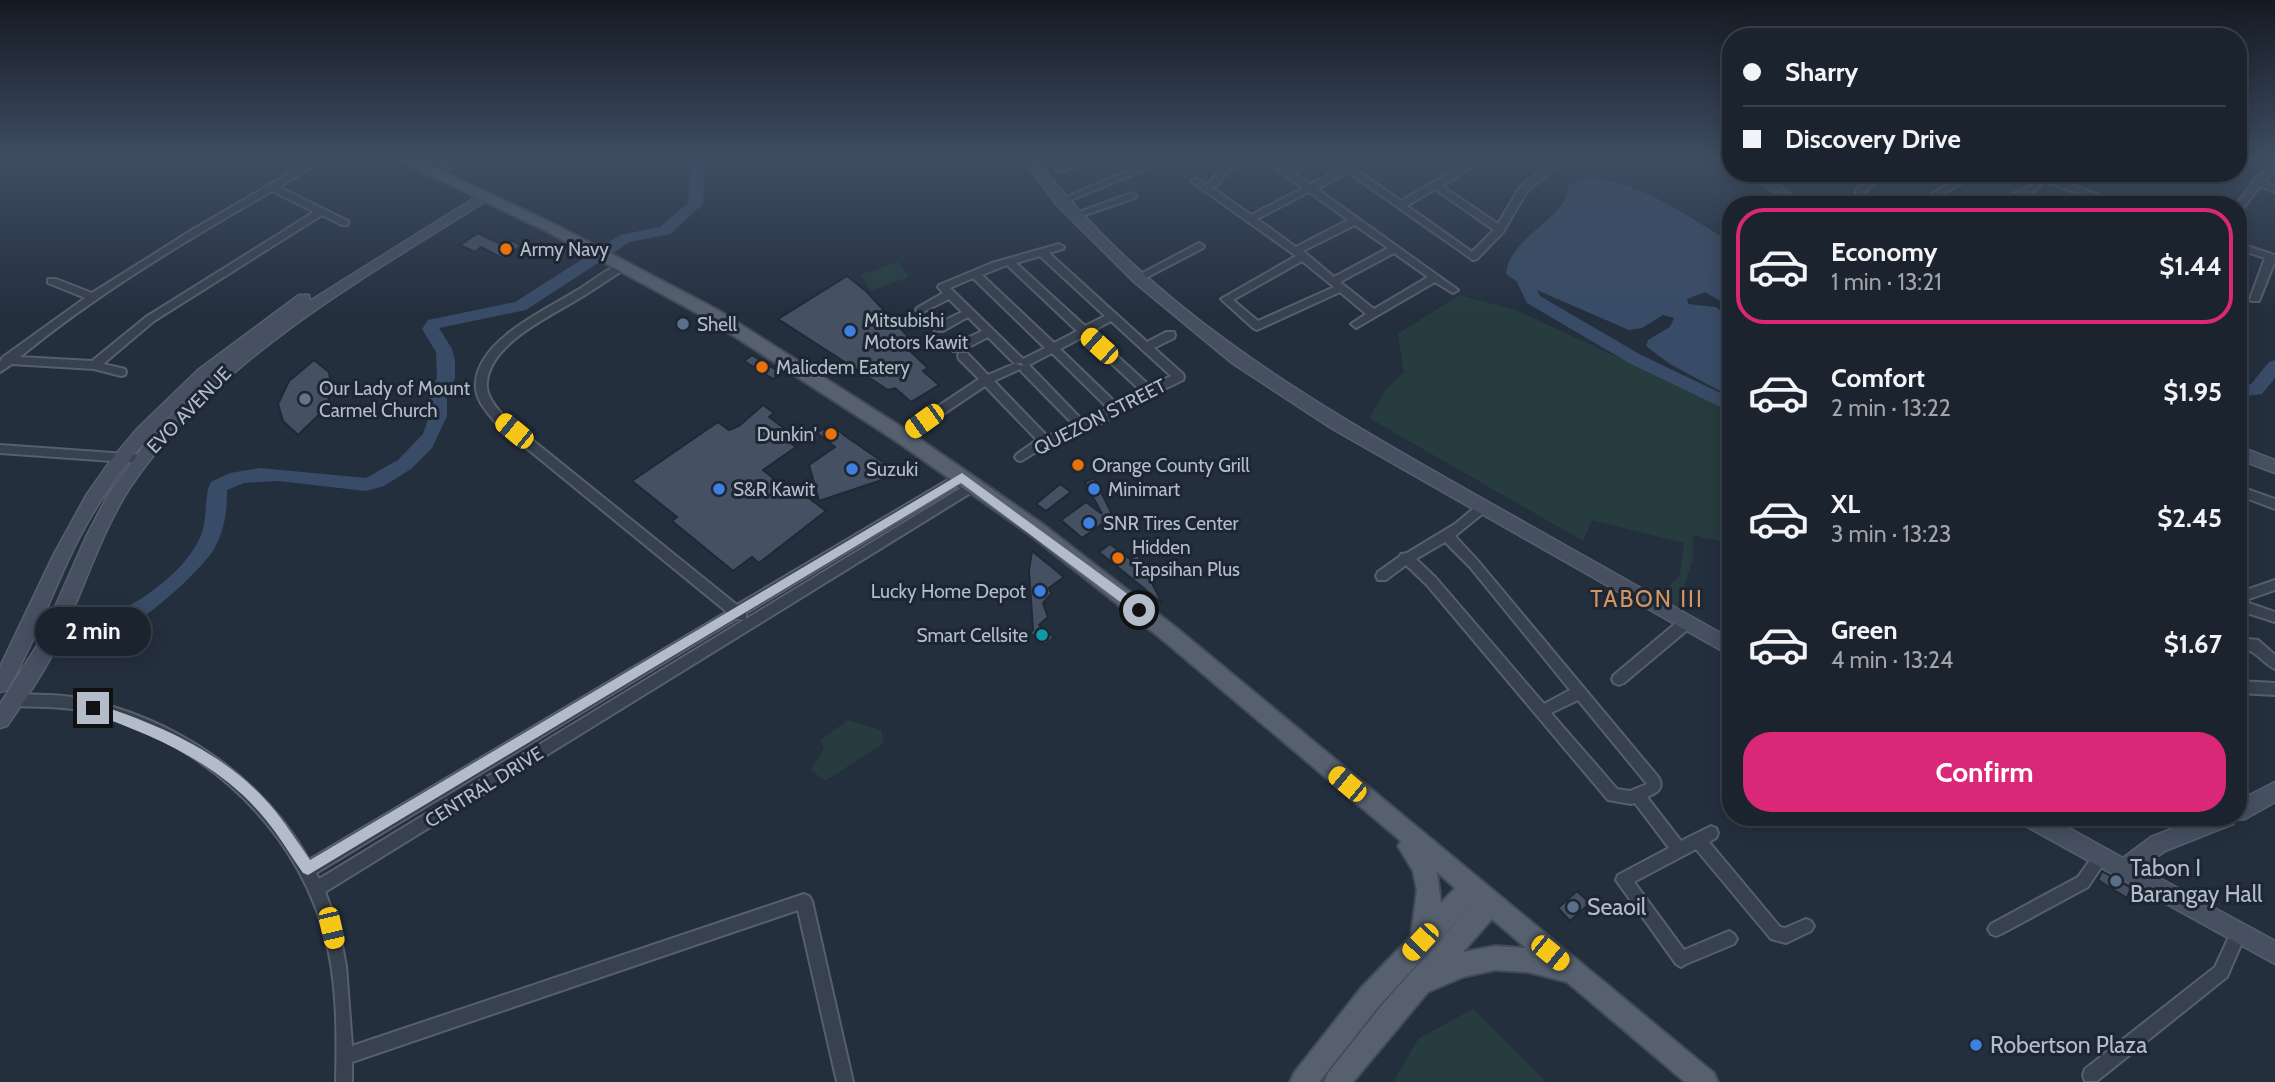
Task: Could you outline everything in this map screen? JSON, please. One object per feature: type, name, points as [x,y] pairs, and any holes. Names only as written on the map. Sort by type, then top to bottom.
[{"type":"main road","points":[[513,210],[712,314],[902,436],[1037,530],[1171,635],[1705,1082]]},
{"type":"main road","points":[[1379,811],[1417,853],[1429,882],[1429,913],[1420,942]]},
{"type":"main road","points":[[1303,1082],[1370,997],[1471,888]]},
{"type":"main road","points":[[1337,1082],[1413,989],[1490,904]]},
{"type":"main road","points":[[1413,989],[1463,963],[1501,956],[1533,960],[1580,978]]},
{"type":"street","points":[[3,362],[92,297],[232,210]]},
{"type":"street","name":"EVO AVENUE","points":[[0,684],[27,637],[72,534],[121,458],[186,388],[451,210]]},
{"type":"street","points":[[1071,210],[1139,278],[1215,342],[1278,388],[1722,643]]},
{"type":"street","points":[[1076,215],[1089,210]]},
{"type":"street","points":[[1238,210],[1299,254],[1373,314]]},
{"type":"street","points":[[1250,219],[1266,210]]},
{"type":"street","points":[[1342,210],[1453,290]]},
{"type":"street","points":[[1409,210],[1473,257],[1500,230],[1511,210]]},
{"type":"street","points":[[1472,210],[1500,230]]},
{"type":"street","points":[[94,365],[172,304],[322,211],[345,223]]},
{"type":"street","points":[[1356,220],[1226,299],[1257,326],[1337,285],[1394,249]]},
{"type":"street","points":[[1139,278],[1199,246]]},
{"type":"street","points":[[920,310],[974,274],[1059,247]]},
{"type":"street","points":[[2247,249],[2273,258],[2255,299]]},
{"type":"street","points":[[1042,252],[1179,377]]},
{"type":"street","points":[[605,257],[508,337],[486,367],[484,396],[501,421],[750,623]]},
{"type":"street","points":[[1008,261],[1148,391]]},
{"type":"street","points":[[974,274],[1115,408]]},
{"type":"street","points":[[1356,324],[1435,278]]},
{"type":"street","points":[[52,281],[92,297]]},
{"type":"street","points":[[947,291],[1082,426]]},
{"type":"street","points":[[939,328],[968,313]]},
{"type":"street","points":[[902,436],[986,380],[1113,316]]},
{"type":"street","points":[[988,332],[960,352],[1045,442]]},
{"type":"street","points":[[1147,346],[1170,335]]},
{"type":"street","name":"EVO AVENUE","points":[[0,720],[7,700],[53,634],[95,532],[141,459],[253,341]]},
{"type":"street","points":[[3,362],[94,365],[121,372]]},
{"type":"street","name":"QUEZON STREET","points":[[1021,457],[1045,442],[1101,419],[1115,408],[1179,377]]},
{"type":"street","points":[[0,449],[141,459]]},
{"type":"street","points":[[2247,456],[2275,467]]},
{"type":"street","name":"CENTRAL DRIVE","points":[[308,869],[737,612],[968,482]]},
{"type":"street","name":"CENTRAL DRIVE","points":[[317,889],[750,623],[968,482]]},
{"type":"street","points":[[2247,493],[2275,504]]},
{"type":"street","points":[[1382,576],[1405,557],[1466,525],[1483,507]]},
{"type":"street","points":[[72,534],[95,532]]},
{"type":"street","points":[[1405,557],[1431,581],[1613,795],[1625,799],[1638,796],[1654,787],[1654,782],[1580,692],[1474,564],[1446,535]]},
{"type":"street","points":[[2247,595],[2275,585]]},
{"type":"street","points":[[2247,608],[2275,617]]},
{"type":"street","points":[[1619,679],[1687,622]]},
{"type":"street","points":[[27,637],[53,634]]},
{"type":"street","points":[[2247,644],[2253,644],[2275,663]]},
{"type":"street","points":[[2247,688],[2275,689]]},
{"type":"street","points":[[1542,711],[1580,692]]},
{"type":"street","points":[[7,700],[76,704],[109,712],[187,746],[219,767],[261,805],[308,869],[317,889],[338,963],[344,1082]]},
{"type":"street","points":[[2247,807],[2275,791]]},
{"type":"street","points":[[1638,796],[1679,850]]},
{"type":"street","points":[[2045,826],[2275,953]]},
{"type":"street","points":[[2125,871],[2144,851],[2175,826]]},
{"type":"street","points":[[1730,939],[1683,961],[1623,881],[1624,878],[1705,836],[1776,934],[1786,936],[1806,926]]},
{"type":"street","points":[[1996,929],[2083,882],[2101,857]]},
{"type":"street","points":[[344,1057],[804,901],[845,1082]]},
{"type":"street","points":[[2091,1075],[2221,972],[2238,933]]},
{"type":"green space","points":[[898,262],[909,277],[871,291],[860,275]]},
{"type":"green space","points":[[1459,295],[1516,310],[1722,406],[1722,542],[1693,535],[1693,559],[1677,610],[1658,600],[1680,574],[1684,543],[1592,520],[1583,541],[1369,418],[1385,391],[1404,372],[1398,334]]},
{"type":"green space","points":[[848,720],[881,730],[884,743],[825,781],[811,770],[824,748],[821,740]]},
{"type":"green space","points":[[1473,1009],[1546,1082],[1393,1082],[1419,1038]]},
{"type":"water","points":[[1556,210],[1679,210],[1722,237],[1722,302],[1705,292],[1687,299],[1688,304],[1716,307],[1722,312],[1722,392],[1670,364],[1646,346],[1648,340],[1670,327],[1674,318],[1663,315],[1642,328],[1629,330],[1516,281],[1506,274],[1514,252]]},
{"type":"building","points":[[478,233],[503,245],[511,240],[521,246],[502,258],[481,247],[475,252],[460,245]]},
{"type":"building","name":"Mitsubishi Motors Kawit","points":[[847,276],[866,291],[914,343],[907,348],[928,368],[923,371],[939,385],[911,402],[895,388],[888,390],[778,319]]},
{"type":"building","name":"Malicdem Eatery","points":[[752,355],[781,373],[773,379],[744,361]]},
{"type":"building","name":"Our Lady of Mount Carmel Church","points":[[314,360],[329,372],[332,391],[324,410],[298,435],[283,421],[278,404],[289,381]]},
{"type":"building","name":"S&R Kawit","points":[[763,405],[774,413],[769,417],[792,434],[785,439],[796,447],[763,470],[784,487],[789,483],[826,511],[759,563],[752,557],[733,571],[672,521],[677,517],[632,481],[718,422],[729,430],[739,426]]},
{"type":"building","name":"Suzuki","points":[[831,424],[900,474],[819,501],[809,465],[835,447],[817,433]]},
{"type":"building","points":[[1094,478],[1113,516],[1082,538],[1061,520],[1086,502],[1102,514],[1085,482]]},
{"type":"building","points":[[1060,484],[1071,492],[1046,511],[1036,504]]},
{"type":"building","points":[[1110,544],[1130,559],[1138,555],[1162,603],[1099,552]]},
{"type":"building","name":"Lucky Home Depot","points":[[1032,551],[1064,577],[1049,588],[1051,594],[1043,603],[1048,617],[1039,625],[1054,637],[1045,645],[1030,633],[1033,630],[1029,570]]},
{"type":"building","name":"Tabon I Barangay Hall","points":[[2102,871],[2131,888],[2127,898],[2098,880]]},
{"type":"building","name":"Seaoil","points":[[1577,891],[1590,903],[1570,921],[1558,908]]},
{"type":"waterway","points":[[78,644],[138,610],[177,581],[193,564],[215,525],[218,487],[230,480],[244,476],[278,474],[366,484],[378,481],[420,451],[431,436],[439,416],[438,395],[446,378],[447,361],[444,349],[439,346],[430,329],[434,324],[520,306],[625,238],[665,231],[688,210]]},
{"type":"waterway","points":[[1523,278],[1533,299],[1635,359],[1722,402]]},
{"type":"waterway","points":[[2247,390],[2256,390],[2275,366]]},
{"type":"place","name":"Army Navy","points":[[506,249]]},
{"type":"place","name":"Shell","points":[[683,324]]},
{"type":"place","name":"Mitsubishi Motors Kawit","points":[[850,331]]},
{"type":"place","name":"Malicdem Eatery","points":[[762,367]]},
{"type":"place","name":"Our Lady of Mount Carmel Church","points":[[305,399]]},
{"type":"place","name":"Dunkin'","points":[[831,434]]},
{"type":"place","name":"Orange County Grill","points":[[1078,465]]},
{"type":"place","name":"Suzuki","points":[[852,469]]},
{"type":"place","name":"S&R Kawit","points":[[719,489]]},
{"type":"place","name":"Minimart","points":[[1094,489]]},
{"type":"place","name":"SNR Tires Center","points":[[1089,523]]},
{"type":"place","name":"Hidden Tapsihan Plus","points":[[1118,558]]},
{"type":"place","name":"Lucky Home Depot","points":[[1040,591]]},
{"type":"place","name":"Smart Cellsite","points":[[1042,635]]},
{"type":"place","name":"Tabon I Barangay Hall","points":[[2116,881]]},
{"type":"place","name":"Seaoil","points":[[1573,907]]},
{"type":"place","name":"Robertson Plaza","points":[[1976,1045]]},
{"type":"district","name":"TABON III","points":[[1647,599]]},
{"type":"route","points":[[93,708],[145,725],[187,746],[219,767],[270,814],[308,869],[962,477],[1037,530],[1139,610]]}]
